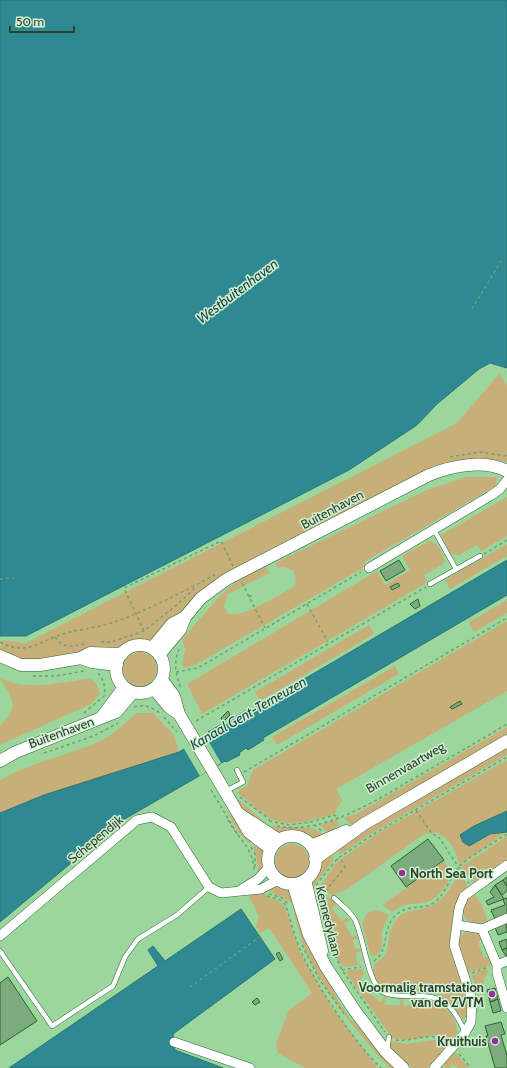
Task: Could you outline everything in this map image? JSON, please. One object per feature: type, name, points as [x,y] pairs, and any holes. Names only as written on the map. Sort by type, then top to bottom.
[{"type":"main road","name":"Buitenhaven","points":[[156,652],[172,624],[185,617],[201,598],[232,568],[268,559],[443,469],[483,466],[507,471]]},
{"type":"main road","points":[[136,646],[156,652],[164,670],[158,685],[144,693],[128,690],[118,678],[119,659],[127,650],[136,646]]},
{"type":"main road","points":[[0,656],[11,661],[28,665],[40,665],[81,658],[90,653],[119,659]]},
{"type":"main road","points":[[158,685],[174,696],[178,714],[235,812],[249,832],[262,831],[279,840]]},
{"type":"main road","name":"Buitenhaven","points":[[0,761],[16,752],[76,730],[116,712],[128,690]]},
{"type":"main road","points":[[315,859],[364,824],[507,741]]},
{"type":"main road","points":[[310,846],[364,824]]},
{"type":"main road","points":[[262,831],[271,849]]},
{"type":"main road","points":[[286,837],[299,838],[310,846],[315,859],[313,871],[305,880],[287,883],[276,878],[269,867],[268,855],[279,840],[286,837]]},
{"type":"main road","name":"Kennedylaan","points":[[305,880],[326,968]]},
{"type":"main road","name":"Kennedylaan","points":[[287,883],[309,935],[326,968],[355,1011],[386,1052],[403,1068]]},
{"type":"street","points":[[369,568],[433,528],[490,496],[500,489],[507,480]]},
{"type":"street","name":"Schependijk","points":[[0,936],[137,820],[152,817],[171,827],[209,887]]},
{"type":"street","points":[[434,1068],[453,1048],[472,1022],[473,1008],[454,945],[459,908],[464,896],[507,865]]},
{"type":"street","points":[[239,891],[256,880],[269,867]]},
{"type":"street","points":[[209,887],[221,892],[261,889],[274,882],[287,883]]},
{"type":"street","points":[[457,925],[482,929],[507,918]]},
{"type":"street","points":[[482,929],[497,969],[507,1008]]},
{"type":"street","points":[[497,969],[507,961]]},
{"type":"street","points":[[497,969],[507,972]]},
{"type":"street","points":[[174,1042],[250,1068]]},
{"type":"lane","points":[[433,528],[456,569]]},
{"type":"lane","points":[[430,584],[480,556]]},
{"type":"lane","points":[[223,792],[243,782],[238,772]]},
{"type":"lane","points":[[0,950],[52,1026],[113,986],[125,957],[138,939],[177,915],[209,887]]},
{"type":"lane","points":[[334,898],[355,918],[363,941],[371,979],[383,992],[400,996],[432,996],[441,1000],[456,1014],[465,1033]]},
{"type":"lane","points":[[386,1052],[389,1037]]},
{"type":"path","points":[[472,309],[501,261]]},
{"type":"path","points":[[480,556],[507,540]]},
{"type":"path","points":[[144,631],[124,588],[221,541],[232,568],[265,628]]},
{"type":"path","points":[[176,672],[198,668],[369,568]]},
{"type":"path","points":[[0,642],[15,648],[27,648],[55,637],[99,626],[136,613],[195,586],[220,572]]},
{"type":"path","points":[[0,579],[14,578]]},
{"type":"path","points":[[192,723],[430,584]]},
{"type":"path","points":[[97,642],[111,642],[144,631],[174,607],[193,590],[195,586]]},
{"type":"path","points":[[249,597],[254,594]]},
{"type":"path","points":[[307,604],[329,643]]},
{"type":"path","points":[[238,772],[507,618]]},
{"type":"path","points":[[55,637],[65,646],[88,643]]},
{"type":"path","points":[[96,672],[104,682],[104,696],[118,710]]},
{"type":"path","name":"Buitenhaven","points":[[38,754],[94,736],[118,710],[128,714],[134,707],[143,705],[150,707],[167,720],[179,735]]},
{"type":"path","name":"Binnenvaartweg","points":[[262,831],[313,824],[339,818],[358,811],[507,724]]},
{"type":"path","points":[[314,890],[316,885],[337,859],[377,832],[507,757]]},
{"type":"path","points":[[223,792],[270,820],[289,825],[311,822],[334,815],[339,818]]},
{"type":"path","points":[[223,792],[235,834],[253,856],[256,880]]},
{"type":"path","points":[[416,810],[432,834],[438,836],[469,883]]},
{"type":"path","points":[[248,848],[270,820]]},
{"type":"path","points":[[368,964],[380,957],[383,951],[385,934],[393,918],[404,909],[430,904],[436,901],[451,882],[459,867],[507,834]]},
{"type":"path","points":[[321,905],[324,894],[345,867],[341,860],[337,859]]},
{"type":"path","points":[[261,889],[269,898],[280,900],[286,904],[302,954],[332,1006],[372,1059],[381,1068]]},
{"type":"path","points":[[190,987],[261,936]]},
{"type":"path","name":"Kennedylaan","points":[[368,964],[358,968],[342,970],[389,1037]]},
{"type":"path","points":[[464,975],[497,969]]},
{"type":"path","points":[[389,1037],[392,1040],[407,1041],[432,1036],[438,1037],[453,1048],[471,1068]]},
{"type":"shaded area","points":[[499,374],[507,385],[507,462],[493,461],[431,468],[214,581],[156,637],[144,642],[36,660],[17,658],[0,649],[2,640],[26,643],[457,423]]},
{"type":"shaded area","points":[[466,477],[497,477],[496,486],[364,562],[366,566],[197,664],[184,668],[182,664],[185,650],[182,639],[220,596],[237,581],[266,567],[270,573],[228,594],[224,607],[229,614],[245,612],[295,586],[296,578],[293,571],[284,567],[277,568],[275,563],[427,490]]},
{"type":"shaded area","points":[[507,497],[507,536],[481,551],[477,545],[459,555],[451,554],[441,535]]},
{"type":"shaded area","points":[[429,541],[437,545],[445,561],[443,564],[424,575],[428,582],[202,714],[187,684],[377,571],[385,585],[410,570],[402,556]]},
{"type":"shaded area","points":[[507,544],[507,556],[450,589],[445,580]]},
{"type":"shaded area","points":[[507,600],[507,613],[474,632],[469,622]]},
{"type":"shaded area","points":[[507,621],[507,691],[336,789],[342,800],[334,814],[309,821],[291,823],[282,822],[266,816],[237,792],[247,786],[253,770]]},
{"type":"shaded area","points":[[369,625],[374,634],[260,701],[255,692]]},
{"type":"shaded area","points":[[140,652],[152,657],[157,669],[152,681],[140,686],[128,681],[123,669],[128,657]]},
{"type":"shaded area","points":[[395,666],[399,674],[277,745],[272,737]]},
{"type":"shaded area","points":[[0,677],[10,682],[32,685],[44,685],[91,679],[97,685],[100,694],[91,704],[0,745],[0,726],[11,712],[12,702]]},
{"type":"shaded area","points":[[137,713],[153,713],[174,735],[179,752],[44,795],[0,813],[0,780],[24,768],[98,742],[114,732]]},
{"type":"shaded area","points":[[507,727],[507,736],[368,816],[351,825],[344,818],[358,813]]},
{"type":"shaded area","points":[[507,747],[507,755],[374,832],[340,855],[337,849],[355,835]]},
{"type":"shaded area","points":[[507,760],[507,811],[474,826],[461,835],[476,843],[490,834],[507,832],[459,865],[455,851],[445,838],[437,833],[424,834],[346,890],[334,896],[327,893],[324,888],[316,892],[335,864],[380,832]]},
{"type":"shaded area","points":[[238,799],[266,823],[263,827],[235,802]]},
{"type":"shaded area","points":[[226,810],[253,840],[249,843],[239,833]]},
{"type":"shaded area","points":[[337,819],[339,825],[329,834],[320,825]]},
{"type":"shaded area","points":[[270,826],[312,828],[324,835],[313,839],[294,834],[280,835],[267,830]]},
{"type":"shaded area","points":[[507,836],[507,859],[475,882],[471,881],[461,867]]},
{"type":"shaded area","points":[[257,843],[263,850],[265,858],[264,866],[259,874],[256,854],[253,847]]},
{"type":"shaded area","points":[[289,844],[295,844],[299,845],[306,851],[309,861],[308,868],[302,875],[295,878],[289,878],[285,877],[278,871],[275,864],[275,858],[276,854],[282,847]]},
{"type":"shaded area","points":[[331,851],[334,860],[315,884],[312,892],[311,882],[321,860]]},
{"type":"shaded area","points":[[444,861],[452,874],[445,887],[430,901],[405,905],[393,912],[382,905]]},
{"type":"shaded area","points":[[459,872],[467,884],[467,888],[460,895],[455,907],[450,942],[451,951],[468,1000],[469,1010],[466,1018],[463,1019],[452,1005],[442,996],[422,991],[406,992],[390,990],[383,987],[377,981],[373,970],[375,965],[386,953],[389,935],[398,918],[406,912],[435,904],[451,887]]},
{"type":"shaded area","points":[[279,885],[287,889],[295,901],[290,902],[272,893],[267,888]]},
{"type":"shaded area","points":[[262,892],[284,905],[301,955],[332,1008],[378,1068],[305,1068],[278,1053],[276,1043],[289,1010],[312,993],[269,928],[260,933],[256,926],[259,917],[248,894]]},
{"type":"shaded area","points":[[474,893],[482,905],[488,921],[480,923],[473,922],[464,916],[464,905]]},
{"type":"shaded area","points":[[326,897],[333,900],[336,904],[332,909],[342,921],[348,917],[350,920],[344,923],[352,937],[358,935],[359,938],[353,940],[355,949],[361,948],[362,951],[356,953],[357,962],[360,965],[345,967],[341,964],[333,950],[320,909]]},
{"type":"shaded area","points":[[297,906],[309,947],[332,987],[338,1001],[351,1020],[360,1026],[396,1068],[389,1068],[378,1056],[343,1012],[322,981],[313,966],[302,941],[293,908]]},
{"type":"shaded area","points":[[377,910],[389,915],[382,933],[382,946],[380,952],[373,956],[370,954],[362,923],[367,913]]},
{"type":"shaded area","points":[[471,930],[480,933],[484,939],[478,942],[484,958],[488,957],[492,965],[468,973],[459,948],[459,942],[464,933]]},
{"type":"shaded area","points":[[362,969],[365,975],[360,977],[367,991],[372,987],[373,989],[369,993],[381,1002],[384,996],[387,997],[384,1004],[400,1006],[400,1000],[403,1000],[404,1006],[414,1004],[413,999],[422,999],[430,1000],[444,1007],[454,1019],[456,1026],[457,1035],[452,1042],[435,1035],[408,1040],[392,1038],[346,973],[348,970]]},
{"type":"shaded area","points":[[486,969],[489,971],[482,987],[475,984],[471,975]]},
{"type":"shaded area","points":[[439,1040],[448,1046],[427,1068],[412,1068],[390,1046],[391,1041],[405,1044]]},
{"type":"shaded area","points":[[455,1052],[469,1068],[458,1068],[453,1064],[450,1068],[445,1068],[445,1063]]},
{"type":"water","name":"Westbuitenhaven","points":[[0,0],[507,0],[507,368],[490,363],[479,369],[437,404],[417,425],[349,470],[26,636],[0,636]]},
{"type":"water","name":"Kanaal Gent-Terneuzen","points":[[507,560],[507,595],[263,738],[264,740],[248,750],[246,748],[239,753],[240,755],[226,762],[225,761],[123,820],[0,922],[0,813],[44,795],[179,752],[209,734],[208,732],[222,724],[224,726],[231,722],[230,720],[247,710],[248,712]]},
{"type":"water","points":[[507,811],[507,832],[490,834],[469,846],[463,842],[460,835],[474,826]]},
{"type":"water","points":[[241,909],[275,959],[173,1034],[175,1050],[223,1068],[9,1068],[158,966],[148,950],[153,946],[165,961]]},
{"type":"pier","points":[[205,735],[221,763],[200,776],[183,747]]},
{"type":"building","points":[[399,560],[405,570],[386,581],[380,571]]},
{"type":"building","points":[[398,583],[400,586],[392,590],[390,587]]},
{"type":"building","points":[[418,599],[420,606],[415,609],[410,604]]},
{"type":"building","points":[[460,701],[462,704],[452,709],[450,707]]},
{"type":"building","points":[[228,711],[230,715],[223,722],[221,718]]},
{"type":"building","points":[[428,839],[444,860],[406,887],[391,866]]},
{"type":"building","points":[[507,877],[507,886],[503,880]]},
{"type":"building","points":[[503,880],[507,886],[507,891],[502,895],[495,885]]},
{"type":"building","points":[[495,885],[504,899],[488,905],[486,901],[494,897],[490,892]]},
{"type":"building","points":[[507,898],[507,914],[495,919],[491,910],[505,905],[503,899]]},
{"type":"building","points":[[506,923],[507,932],[498,935],[495,927]]},
{"type":"building","points":[[507,939],[507,948],[502,950],[499,942]]},
{"type":"building","points":[[507,948],[507,956],[506,956],[502,950]]},
{"type":"building","points":[[279,952],[283,959],[280,961],[276,954]]},
{"type":"building","points":[[8,977],[37,1021],[0,1045],[0,983]]},
{"type":"building","name":"Voormalig tramstation van de ZVTM","points":[[495,988],[498,999],[490,1002],[487,990]]},
{"type":"building","points":[[257,998],[260,1002],[255,1005],[252,1002]]},
{"type":"building","name":"Voormalig tramstation van de ZVTM","points":[[498,999],[501,1011],[493,1013],[490,1002]]},
{"type":"building","name":"Kruithuis","points":[[501,1022],[505,1034],[501,1035],[507,1056],[507,1068],[495,1068],[486,1036],[488,1036],[485,1026]]},
{"type":"place","name":"North Sea Port","points":[[402,873]]},
{"type":"place","name":"Voormalig tramstation van de ZVTM","points":[[492,994]]},
{"type":"place","name":"Kruithuis","points":[[495,1041]]}]
